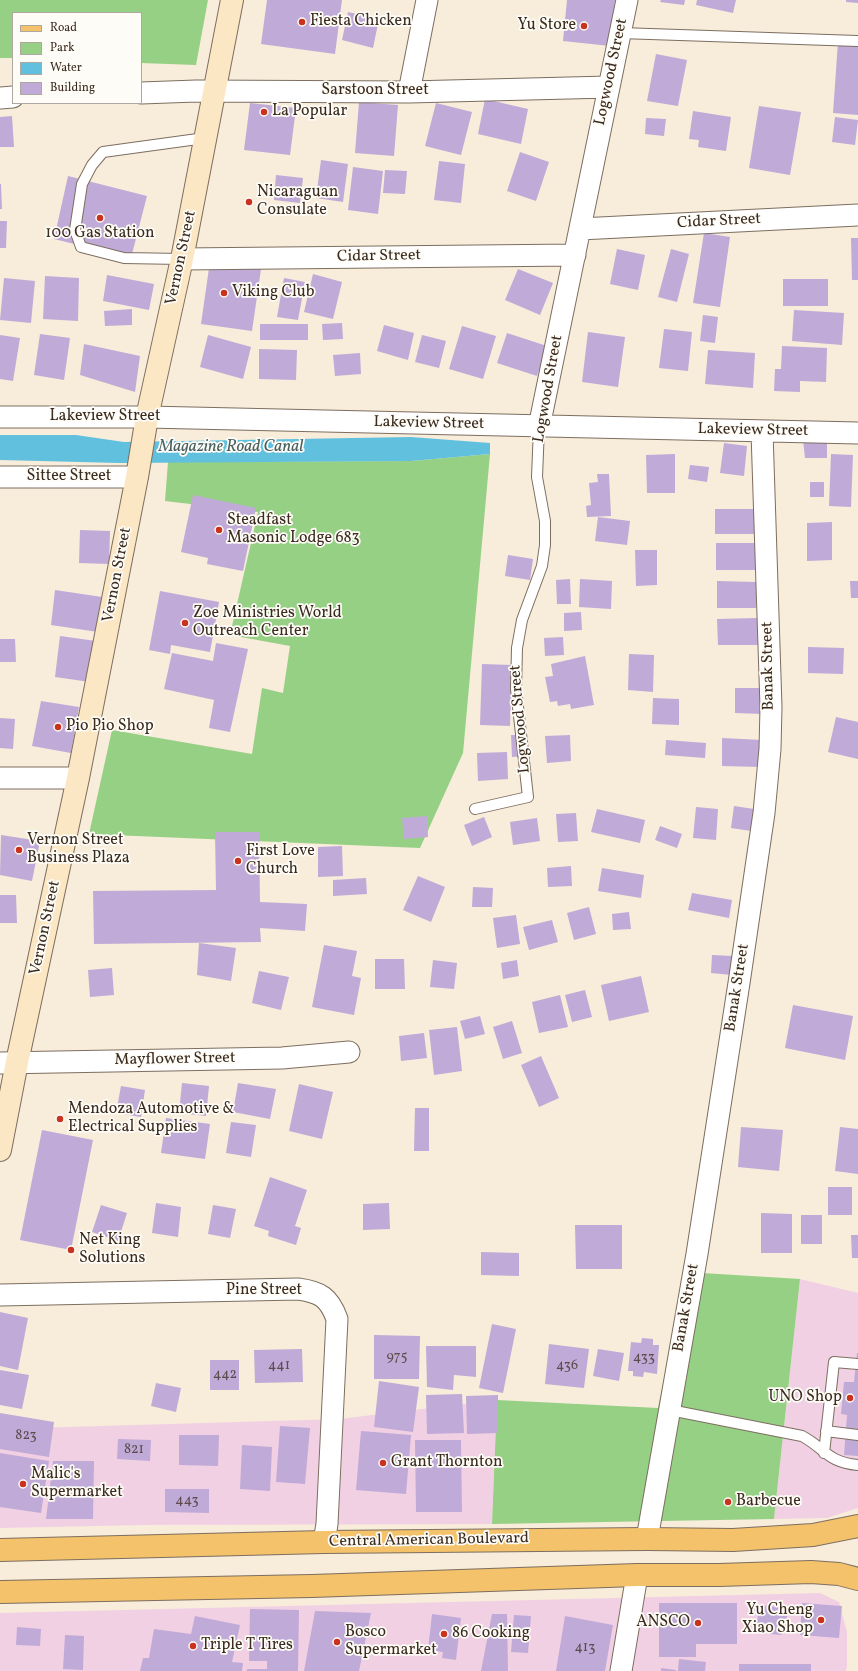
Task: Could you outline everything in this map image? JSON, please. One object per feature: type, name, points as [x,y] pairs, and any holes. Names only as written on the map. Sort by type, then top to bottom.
[{"type":"main road","name":"Vernon Street","points":[[0,1150],[8,1062],[78,778],[138,472],[145,427],[182,259],[232,0]]},
{"type":"main road","name":"Central American Boulevard","points":[[0,1550],[324,1542],[771,1539],[813,1535],[858,1526]]},
{"type":"main road","points":[[0,1592],[312,1586],[637,1575],[719,1575],[811,1572],[839,1574],[858,1579]]},
{"type":"street","points":[[409,92],[427,0]]},
{"type":"street","name":"Logwood Street","points":[[539,427],[627,0]]},
{"type":"street","name":"Sarstoon Street","points":[[142,93],[409,92],[609,87]]},
{"type":"street","points":[[0,98],[12,97]]},
{"type":"street","name":"Cidar Street","points":[[580,229],[858,215]]},
{"type":"street","name":"Cidar Street","points":[[182,259],[575,254]]},
{"type":"street","name":"Lakeview Street","points":[[0,417],[145,427],[539,427],[858,433]]},
{"type":"street","name":"Banak Street","points":[[648,1539],[697,1254],[740,983],[764,813],[770,748],[762,432]]},
{"type":"street","name":"Sittee Street","points":[[0,477],[138,472]]},
{"type":"street","points":[[0,778],[78,778]]},
{"type":"street","name":"Mayflower Street","points":[[8,1062],[282,1058],[349,1052]]},
{"type":"street","name":"Pine Street","points":[[0,1295],[298,1289],[313,1291],[322,1296],[333,1307],[337,1319],[324,1542]]},
{"type":"street","points":[[620,1671],[637,1575]]},
{"type":"lane","points":[[620,33],[858,41]]},
{"type":"lane","points":[[182,259],[124,258],[81,247],[75,230],[82,184],[92,165],[103,152],[205,138]]},
{"type":"lane","name":"Logwood Street","points":[[475,809],[528,797],[516,689],[516,648],[522,620],[542,566],[546,545],[545,521],[538,477],[539,427]]},
{"type":"lane","points":[[824,1453],[834,1362],[858,1364]]},
{"type":"lane","points":[[670,1410],[802,1436],[813,1442],[832,1459],[846,1464],[858,1465]]},
{"type":"lane","points":[[826,1431],[858,1435]]},
{"type":"shaded area","points":[[800,1279],[858,1293],[858,1508],[827,1518],[774,1519]]},
{"type":"shaded area","points":[[497,1400],[492,1524],[143,1525],[0,1528],[0,1429],[339,1419]]},
{"type":"shaded area","points":[[820,1593],[839,1602],[847,1632],[846,1671],[0,1671],[0,1613]]},
{"type":"green space","points":[[0,0],[208,0],[196,65],[142,63],[142,12],[12,12],[12,58],[0,58]]},
{"type":"green space","points":[[490,454],[463,753],[420,848],[89,834],[112,730],[252,754],[262,688],[283,693],[290,646],[230,635],[258,512],[165,501],[168,462],[411,461]]},
{"type":"green space","points":[[686,1272],[800,1279],[774,1519],[492,1524],[497,1400],[658,1408]]},
{"type":"water","name":"Magazine Road Canal","points":[[0,435],[76,435],[124,442],[411,437],[490,443],[490,454],[411,461],[119,463],[0,460]]},
{"type":"building","name":"Fiesta Chicken","points":[[267,0],[342,0],[335,54],[261,44]]},
{"type":"building","points":[[567,0],[615,0],[610,46],[563,41]]},
{"type":"building","points":[[661,0],[685,0],[684,5],[660,2]]},
{"type":"building","points":[[697,0],[736,0],[733,13],[696,5]]},
{"type":"building","points":[[846,0],[858,0],[858,3],[846,2]]},
{"type":"building","points":[[348,12],[379,19],[373,48],[342,40]]},
{"type":"building","points":[[838,42],[858,44],[858,115],[833,113]]},
{"type":"building","points":[[656,54],[687,60],[678,106],[647,101]]},
{"type":"building","points":[[485,99],[528,109],[521,144],[478,134]]},
{"type":"building","points":[[359,102],[398,105],[394,156],[355,153]]},
{"type":"building","points":[[250,103],[296,108],[290,155],[244,150]]},
{"type":"building","points":[[436,103],[472,112],[461,155],[425,146]]},
{"type":"building","points":[[759,106],[801,112],[790,175],[749,168]]},
{"type":"building","points":[[693,111],[731,117],[726,151],[698,147],[699,140],[689,139]]},
{"type":"building","points":[[12,116],[14,147],[0,147],[0,117]]},
{"type":"building","points":[[835,117],[858,120],[855,145],[832,142]]},
{"type":"building","points":[[646,118],[666,119],[664,136],[645,134]]},
{"type":"building","points":[[520,152],[549,162],[536,201],[507,191]]},
{"type":"building","points":[[321,160],[348,164],[343,202],[316,198]]},
{"type":"building","points":[[439,161],[465,164],[461,203],[434,200]]},
{"type":"building","points":[[353,167],[383,171],[378,214],[348,210]]},
{"type":"building","points":[[385,170],[407,171],[405,194],[383,193]]},
{"type":"building","points":[[276,175],[303,178],[300,203],[274,200]]},
{"type":"building","name":"100 Gas Station","points":[[68,176],[147,196],[131,258],[54,239]]},
{"type":"building","points":[[1,184],[2,209],[0,209]]},
{"type":"building","points":[[0,221],[7,221],[6,248],[0,248]]},
{"type":"building","points":[[704,233],[730,237],[720,307],[693,303]]},
{"type":"building","points":[[851,238],[858,238],[858,280],[852,280]]},
{"type":"building","points":[[617,249],[645,255],[638,290],[610,284]]},
{"type":"building","points":[[671,249],[689,254],[677,302],[658,297]]},
{"type":"building","points":[[210,261],[261,269],[252,331],[201,324]]},
{"type":"building","points":[[518,269],[553,283],[540,315],[505,300]]},
{"type":"building","points":[[313,274],[342,282],[333,319],[304,312]]},
{"type":"building","points":[[107,275],[154,284],[149,310],[103,301]]},
{"type":"building","points":[[45,276],[79,278],[78,321],[43,319]]},
{"type":"building","points":[[4,278],[35,281],[31,323],[0,320]]},
{"type":"building","points":[[284,278],[305,282],[298,320],[277,317]]},
{"type":"building","points":[[783,279],[828,279],[828,306],[783,306]]},
{"type":"building","points":[[132,309],[132,325],[105,326],[104,311]]},
{"type":"building","points":[[794,310],[844,313],[842,345],[792,341]]},
{"type":"building","points":[[703,315],[718,317],[715,343],[700,341]]},
{"type":"building","points":[[342,323],[343,339],[323,340],[322,324]]},
{"type":"building","points":[[260,324],[308,324],[308,340],[260,340]]},
{"type":"building","points":[[384,325],[414,333],[408,360],[377,351]]},
{"type":"building","points":[[462,326],[496,336],[483,379],[449,369]]},
{"type":"building","points":[[664,329],[692,332],[688,371],[659,368]]},
{"type":"building","points":[[588,332],[625,337],[618,387],[582,382]]},
{"type":"building","points":[[507,333],[547,346],[537,376],[497,363]]},
{"type":"building","points":[[40,334],[70,338],[64,380],[34,375]]},
{"type":"building","points":[[0,335],[20,338],[13,381],[0,379]]},
{"type":"building","points":[[208,335],[251,347],[243,379],[200,367]]},
{"type":"building","points":[[422,335],[446,341],[439,368],[415,362]]},
{"type":"building","points":[[84,344],[140,356],[135,392],[80,375]]},
{"type":"building","points":[[782,346],[827,348],[826,382],[800,381],[800,392],[774,391],[775,369],[781,369]]},
{"type":"building","points":[[259,349],[297,350],[296,380],[259,379]]},
{"type":"building","points":[[708,350],[755,353],[753,388],[705,384]]},
{"type":"building","points":[[360,353],[361,374],[335,376],[333,355]]},
{"type":"building","points":[[827,439],[827,458],[805,458],[803,440]]},
{"type":"building","points":[[724,443],[747,446],[744,476],[720,473]]},
{"type":"building","points":[[675,454],[675,493],[647,493],[646,455]]},
{"type":"building","points":[[831,454],[853,455],[851,507],[829,506]]},
{"type":"building","points":[[690,465],[709,467],[707,482],[688,479]]},
{"type":"building","points":[[597,474],[609,474],[611,516],[587,517],[586,506],[591,505],[589,483],[598,482]]},
{"type":"building","points":[[810,482],[824,482],[824,497],[810,497]]},
{"type":"building","name":"Steadfast Masonic Lodge 683","points":[[193,495],[256,508],[243,571],[207,564],[208,558],[181,552]]},
{"type":"building","points":[[715,509],[756,509],[756,534],[715,534]]},
{"type":"building","points":[[598,517],[630,521],[627,545],[595,541]]},
{"type":"building","points":[[832,522],[832,560],[807,561],[807,523]]},
{"type":"building","points":[[80,530],[110,531],[109,564],[79,563]]},
{"type":"building","points":[[716,543],[757,543],[757,570],[716,570]]},
{"type":"building","points":[[635,550],[657,550],[657,585],[636,586]]},
{"type":"building","points":[[508,555],[533,559],[530,580],[505,576]]},
{"type":"building","points":[[570,579],[571,604],[557,604],[556,580]]},
{"type":"building","points":[[580,579],[612,581],[611,609],[579,607]]},
{"type":"building","points":[[717,581],[756,582],[756,608],[717,608]]},
{"type":"building","points":[[850,581],[858,581],[858,598],[851,598]]},
{"type":"building","points":[[55,590],[102,597],[98,632],[51,625]]},
{"type":"building","name":"Zoe Ministries World Outreach Center","points":[[160,591],[219,602],[210,652],[171,645],[170,654],[149,650]]},
{"type":"building","points":[[581,612],[582,630],[564,631],[564,613]]},
{"type":"building","points":[[757,618],[758,645],[718,645],[717,619]]},
{"type":"building","points":[[60,636],[96,641],[90,682],[55,677]]},
{"type":"building","points":[[563,637],[564,655],[545,656],[544,638]]},
{"type":"building","points":[[0,639],[15,639],[16,662],[0,662]]},
{"type":"building","points":[[216,643],[248,649],[230,732],[209,728],[214,700],[164,689],[172,653],[213,661]]},
{"type":"building","points":[[808,647],[844,648],[843,674],[808,673]]},
{"type":"building","points":[[629,654],[654,655],[653,692],[628,690]]},
{"type":"building","points":[[585,656],[594,705],[571,709],[570,704],[558,706],[557,701],[550,702],[545,677],[553,676],[551,664]]},
{"type":"building","points":[[482,664],[512,665],[510,726],[480,725]]},
{"type":"building","points":[[735,688],[763,688],[763,714],[735,713]]},
{"type":"building","points":[[653,698],[679,699],[679,725],[652,724]]},
{"type":"building","points":[[41,701],[79,707],[71,753],[32,746]]},
{"type":"building","points":[[836,717],[858,722],[858,759],[828,752]]},
{"type":"building","points":[[0,718],[15,719],[13,749],[0,748]]},
{"type":"building","points":[[511,735],[527,735],[527,756],[512,757]]},
{"type":"building","points":[[570,735],[571,761],[547,763],[545,736]]},
{"type":"building","points":[[722,738],[762,740],[760,767],[722,766]]},
{"type":"building","points":[[666,740],[706,743],[705,758],[665,755]]},
{"type":"building","points":[[507,752],[508,779],[478,781],[477,753]]},
{"type":"building","points":[[734,806],[754,809],[751,831],[731,828]]},
{"type":"building","points":[[696,807],[718,809],[716,840],[693,838]]},
{"type":"building","points":[[597,809],[645,820],[640,843],[591,832]]},
{"type":"building","points":[[576,813],[578,841],[558,842],[556,814]]},
{"type":"building","points":[[427,816],[428,837],[404,839],[402,818]]},
{"type":"building","points":[[484,817],[492,837],[472,846],[464,825]]},
{"type":"building","points":[[537,818],[540,841],[513,845],[510,822]]},
{"type":"building","points":[[660,826],[682,834],[677,848],[655,840]]},
{"type":"building","name":"First Love Church","points":[[215,832],[259,832],[260,902],[307,904],[305,931],[260,928],[261,942],[94,944],[93,891],[216,890]]},
{"type":"building","name":"Vernon Street Business Plaza","points":[[1,835],[40,841],[32,881],[0,875]]},
{"type":"building","points":[[342,846],[343,876],[318,877],[318,847]]},
{"type":"building","points":[[571,866],[572,886],[548,887],[547,868]]},
{"type":"building","points":[[602,868],[644,875],[641,898],[598,891]]},
{"type":"building","points":[[418,876],[445,887],[431,922],[403,910]]},
{"type":"building","points":[[366,878],[367,894],[333,896],[333,880]]},
{"type":"building","points":[[473,887],[493,888],[492,907],[472,907]]},
{"type":"building","points":[[692,893],[732,900],[729,918],[688,910]]},
{"type":"building","points":[[0,895],[16,895],[17,923],[0,923]]},
{"type":"building","points":[[589,907],[596,934],[574,940],[567,913]]},
{"type":"building","points":[[629,912],[631,929],[613,930],[612,914]]},
{"type":"building","points":[[516,915],[520,944],[497,948],[493,918]]},
{"type":"building","points":[[552,920],[558,942],[529,950],[523,927]]},
{"type":"building","points":[[199,943],[236,948],[231,981],[197,975]]},
{"type":"building","points":[[324,945],[357,951],[352,976],[361,978],[354,1015],[312,1007]]},
{"type":"building","points":[[712,955],[733,956],[732,975],[711,973]]},
{"type":"building","points":[[375,959],[404,959],[405,989],[375,989]]},
{"type":"building","points":[[433,960],[457,963],[454,989],[430,987]]},
{"type":"building","points":[[517,960],[519,976],[503,979],[501,963]]},
{"type":"building","points":[[112,968],[114,995],[90,997],[88,970]]},
{"type":"building","points":[[259,971],[289,977],[281,1010],[252,1003]]},
{"type":"building","points":[[641,976],[649,1012],[609,1021],[601,985]]},
{"type":"building","points":[[585,990],[592,1017],[572,1022],[565,995]]},
{"type":"building","points":[[560,995],[568,1027],[539,1033],[532,1002]]},
{"type":"building","points":[[793,1005],[853,1016],[845,1060],[785,1048]]},
{"type":"building","points":[[480,1016],[485,1034],[465,1039],[460,1021]]},
{"type":"building","points":[[512,1021],[522,1053],[503,1059],[493,1027]]},
{"type":"building","points":[[457,1027],[462,1071],[434,1075],[429,1030]]},
{"type":"building","points":[[424,1033],[427,1058],[401,1061],[399,1036]]},
{"type":"building","points":[[541,1056],[559,1098],[539,1107],[521,1065]]},
{"type":"building","points":[[182,1083],[209,1086],[206,1116],[179,1113]]},
{"type":"building","points":[[238,1083],[276,1089],[270,1119],[233,1112]]},
{"type":"building","points":[[299,1084],[333,1092],[322,1139],[289,1131]]},
{"type":"building","points":[[121,1086],[145,1090],[141,1117],[116,1113]]},
{"type":"building","points":[[415,1108],[429,1108],[429,1151],[414,1151]]},
{"type":"building","points":[[166,1118],[210,1124],[205,1159],[161,1153]]},
{"type":"building","points":[[231,1122],[256,1125],[251,1157],[226,1153]]},
{"type":"building","points":[[741,1127],[783,1130],[779,1171],[738,1167]]},
{"type":"building","points":[[840,1127],[858,1129],[858,1174],[835,1171]]},
{"type":"building","points":[[42,1130],[93,1140],[71,1250],[20,1240]]},
{"type":"building","points":[[270,1177],[307,1190],[295,1226],[301,1228],[296,1245],[268,1236],[269,1231],[254,1226]]},
{"type":"building","points":[[828,1187],[852,1187],[852,1215],[828,1215]]},
{"type":"building","points":[[156,1203],[181,1207],[178,1237],[152,1233]]},
{"type":"building","points":[[389,1203],[390,1229],[363,1230],[363,1204]]},
{"type":"building","points":[[101,1205],[127,1213],[118,1241],[92,1232]]},
{"type":"building","points":[[213,1205],[236,1209],[230,1238],[208,1234]]},
{"type":"building","points":[[761,1213],[792,1214],[792,1253],[761,1253]]},
{"type":"building","points":[[801,1215],[822,1215],[822,1244],[801,1244]]},
{"type":"building","points":[[575,1225],[622,1225],[622,1269],[576,1269]]},
{"type":"building","points":[[851,1235],[858,1235],[858,1258],[852,1258]]},
{"type":"building","points":[[481,1252],[519,1253],[519,1276],[481,1275]]},
{"type":"building","points":[[0,1312],[28,1318],[18,1370],[0,1366]]},
{"type":"building","points":[[492,1324],[516,1329],[503,1393],[479,1388]]},
{"type":"building","points":[[374,1335],[420,1336],[419,1379],[374,1379]]},
{"type":"building","points":[[642,1338],[653,1339],[653,1345],[659,1345],[657,1374],[644,1372],[643,1377],[633,1376],[633,1371],[628,1371],[631,1342],[641,1343]]},
{"type":"building","points":[[549,1344],[589,1349],[584,1388],[545,1384]]},
{"type":"building","points":[[426,1346],[476,1346],[476,1377],[454,1375],[453,1390],[427,1387]]},
{"type":"building","points":[[302,1349],[303,1382],[255,1383],[254,1350]]},
{"type":"building","points":[[598,1349],[624,1353],[619,1381],[593,1376]]},
{"type":"building","points":[[857,1353],[858,1456],[844,1455],[847,1415],[841,1414],[844,1382],[854,1382]]},
{"type":"building","points":[[210,1360],[239,1360],[239,1390],[210,1390]]},
{"type":"building","points":[[0,1370],[29,1375],[22,1409],[0,1405]]},
{"type":"building","points":[[379,1381],[419,1387],[413,1432],[374,1427]]},
{"type":"building","points":[[156,1383],[181,1388],[176,1412],[151,1406]]},
{"type":"building","points":[[462,1394],[464,1433],[427,1434],[426,1395]]},
{"type":"building","points":[[498,1395],[498,1433],[467,1434],[466,1396]]},
{"type":"building","points":[[0,1413],[54,1422],[49,1457],[0,1449]]},
{"type":"building","points":[[280,1426],[310,1428],[305,1484],[276,1482]]},
{"type":"building","name":"Grant Thornton","points":[[361,1431],[411,1435],[406,1494],[356,1490]]},
{"type":"building","points":[[179,1435],[219,1435],[218,1466],[179,1465]]},
{"type":"building","points":[[118,1439],[151,1440],[150,1461],[117,1459]]},
{"type":"building","points":[[415,1440],[461,1440],[462,1512],[416,1512]]},
{"type":"building","points":[[242,1445],[272,1447],[270,1491],[240,1489]]},
{"type":"building","name":"Malic's Supermarket","points":[[0,1453],[49,1461],[41,1513],[0,1507]]},
{"type":"building","points":[[53,1461],[94,1461],[93,1519],[46,1519]]},
{"type":"building","points":[[165,1489],[209,1489],[209,1513],[165,1512]]},
{"type":"building","name":"ANSCO","points":[[659,1603],[737,1603],[737,1644],[696,1644],[696,1657],[659,1657]]},
{"type":"building","name":"Yu Cheng Xiao Shop","points":[[802,1603],[842,1606],[839,1638],[800,1635]]},
{"type":"building","points":[[759,1605],[788,1608],[786,1626],[783,1625],[782,1635],[770,1634],[771,1624],[757,1623]]},
{"type":"building","points":[[250,1609],[299,1610],[298,1671],[247,1671],[247,1669],[267,1669],[267,1661],[249,1661]]},
{"type":"building","name":"Bosco Supermarket","points":[[315,1611],[371,1613],[359,1671],[304,1671]]},
{"type":"building","name":"86 Cooking","points":[[432,1614],[461,1618],[456,1660],[442,1658],[443,1652],[428,1650]]},
{"type":"building","points":[[492,1614],[507,1614],[508,1671],[481,1671]]},
{"type":"building","points":[[514,1615],[531,1616],[528,1653],[511,1652]]},
{"type":"building","name":"Triple T Tires","points":[[195,1616],[240,1625],[232,1662],[243,1663],[242,1671],[140,1671],[143,1658],[149,1658],[154,1629],[191,1634]]},
{"type":"building","points":[[565,1616],[613,1625],[605,1671],[556,1671]]},
{"type":"building","points":[[17,1627],[41,1629],[40,1646],[16,1645]]},
{"type":"building","points":[[65,1635],[84,1636],[83,1670],[63,1669]]},
{"type":"building","points":[[679,1659],[706,1662],[705,1671],[678,1671]]},
{"type":"building","points":[[739,1664],[811,1664],[811,1671],[739,1671]]},
{"type":"building","points":[[661,1668],[676,1670],[676,1671],[661,1671]]},
{"type":"place","name":"Fiesta Chicken","points":[[302,22]]},
{"type":"place","name":"Yu Store","points":[[584,26]]},
{"type":"place","name":"La Popular","points":[[264,112]]},
{"type":"place","name":"Nicaraguan Consulate","points":[[249,202]]},
{"type":"place","name":"100 Gas Station","points":[[100,218]]},
{"type":"place","name":"Viking Club","points":[[224,293]]},
{"type":"place","name":"Steadfast Masonic Lodge 683","points":[[219,530]]},
{"type":"place","name":"Zoe Ministries World Outreach Center","points":[[185,623]]},
{"type":"place","name":"Pio Pio Shop","points":[[58,727]]},
{"type":"place","name":"Vernon Street Business Plaza","points":[[19,850]]},
{"type":"place","name":"First Love Church","points":[[238,861]]},
{"type":"place","name":"Mendoza Automotive & Electrical Supplies","points":[[60,1119]]},
{"type":"place","name":"Net King Solutions","points":[[71,1250]]},
{"type":"place","name":"UNO Shop","points":[[850,1398]]},
{"type":"place","name":"Grant Thornton","points":[[383,1463]]},
{"type":"place","name":"Malic's Supermarket","points":[[23,1484]]},
{"type":"place","name":"Barbecue","points":[[728,1502]]},
{"type":"place","name":"Yu Cheng Xiao Shop","points":[[821,1620]]},
{"type":"place","name":"ANSCO","points":[[698,1623]]},
{"type":"place","name":"86 Cooking","points":[[444,1634]]},
{"type":"place","name":"Bosco Supermarket","points":[[337,1642]]},
{"type":"place","name":"Triple T Tires","points":[[193,1646]]}]
